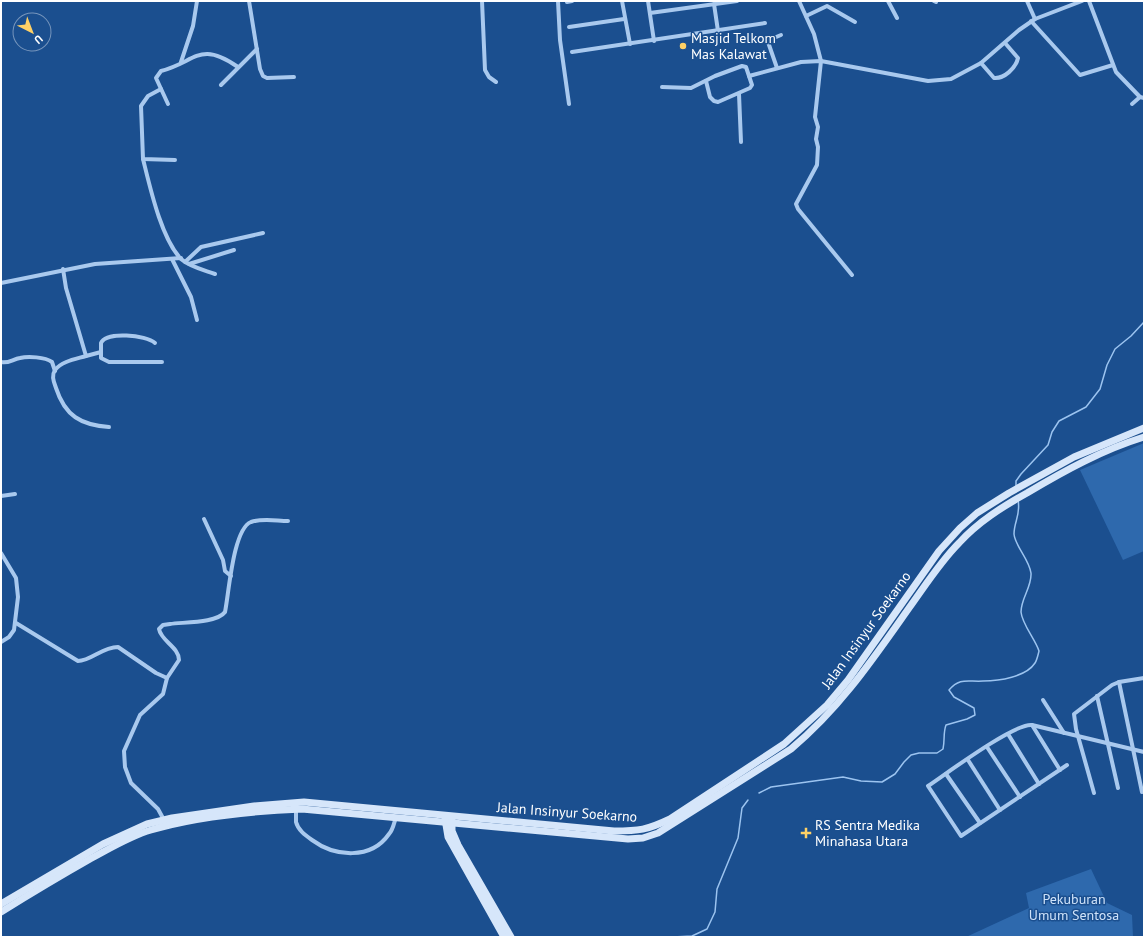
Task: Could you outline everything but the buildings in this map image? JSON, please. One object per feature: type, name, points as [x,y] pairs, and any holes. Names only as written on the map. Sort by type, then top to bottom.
[{"type":"main road","name":"Jalan Insinyur Soekarno","points":[[1,904],[64,871],[149,830],[174,824],[256,812],[296,809],[614,831],[639,831],[652,827],[670,819],[798,733],[837,695],[939,551],[949,539],[977,513],[1009,493],[1074,457],[1144,428]]},
{"type":"main road","name":"Jalan Insinyur Soekarno","points":[[1,912],[103,844],[138,828],[164,820],[254,806],[304,802],[617,838],[643,838],[658,833],[678,822],[791,749],[807,736],[856,683],[944,559],[974,527],[1012,501],[1080,462],[1144,437]]},
{"type":"main road","points":[[1023,485],[1028,492]]},
{"type":"main road","points":[[767,755],[771,762]]},
{"type":"main road","points":[[448,819],[446,832],[451,844],[504,937]]},
{"type":"main road","points":[[448,819],[458,845],[511,937]]},
{"type":"street","points":[[181,63],[193,26],[197,1]]},
{"type":"street","points":[[249,1],[260,69],[265,78],[294,77]]},
{"type":"street","points":[[482,1],[485,70],[489,77],[496,82]]},
{"type":"street","points":[[558,1],[569,104]]},
{"type":"street","points":[[622,1],[624,19],[630,44]]},
{"type":"street","points":[[648,1],[654,41]]},
{"type":"street","points":[[650,13],[738,1]]},
{"type":"street","points":[[799,1],[814,34],[821,61],[814,117],[818,128],[816,139],[818,147],[817,165],[796,204],[798,209],[852,275]]},
{"type":"street","points":[[888,1],[897,18]]},
{"type":"street","points":[[1027,1],[1033,20],[1080,75],[1113,65]]},
{"type":"street","points":[[750,76],[801,62],[821,61],[928,81],[951,79],[981,63],[1033,20],[1082,1]]},
{"type":"street","points":[[1089,1],[1118,76],[1142,97],[1132,104]]},
{"type":"street","points":[[714,4],[718,31]]},
{"type":"street","points":[[806,16],[826,6],[855,22]]},
{"type":"street","points":[[569,27],[624,19]]},
{"type":"street","points":[[572,52],[654,41],[765,23]]},
{"type":"street","points":[[777,68],[768,42],[769,40],[782,35]]},
{"type":"street","points":[[981,63],[994,78],[1003,77],[1016,65],[1018,58],[1005,42]]},
{"type":"street","points":[[221,84],[257,49]]},
{"type":"street","points":[[168,104],[156,78],[158,73],[181,63],[196,54],[208,54],[224,57],[238,67]]},
{"type":"street","points":[[662,87],[689,88],[742,66],[746,67],[750,76],[751,86],[739,94],[716,102],[710,97],[706,81]]},
{"type":"street","points":[[161,89],[148,96],[141,106],[143,159],[161,221],[180,258],[187,263],[215,274]]},
{"type":"street","points":[[739,94],[741,142]]},
{"type":"street","points":[[143,159],[175,160]]},
{"type":"street","points":[[187,263],[201,248],[263,233]]},
{"type":"street","points":[[187,263],[234,250]]},
{"type":"street","points":[[1,283],[63,269],[114,262],[180,258]]},
{"type":"street","points":[[172,259],[191,297],[198,320]]},
{"type":"street","points":[[63,269],[66,288],[86,356]]},
{"type":"street","points":[[155,343],[146,337],[113,336],[102,340],[102,359],[109,362],[162,362]]},
{"type":"street","points":[[55,371],[70,360],[101,352]]},
{"type":"street","points":[[1,362],[6,363],[21,358],[47,360],[52,362],[55,371],[53,381],[60,400],[68,412],[89,424],[109,427]]},
{"type":"street","points":[[1,496],[15,494]]},
{"type":"street","points":[[204,519],[223,560],[225,571],[231,576]]},
{"type":"street","points":[[164,820],[158,809],[131,783],[126,767],[124,751],[140,715],[163,694],[166,678],[180,658],[159,631],[160,627],[170,624],[214,620],[220,617],[224,612],[240,533],[245,526],[257,521],[288,521]]},
{"type":"street","points":[[1,553],[17,583],[16,623],[13,633],[1,642]]},
{"type":"street","points":[[16,623],[78,661],[85,660],[104,649],[118,647],[156,673],[166,678]]},
{"type":"street","points":[[1094,793],[1074,714],[1097,696],[1119,682],[1144,679]]},
{"type":"street","points":[[1119,682],[1142,792]]},
{"type":"street","points":[[1097,696],[1118,788]]},
{"type":"street","points":[[1043,700],[1065,733]]},
{"type":"street","points":[[1067,765],[962,835],[960,835],[928,786],[987,747],[1024,725],[1032,725],[1144,752]]},
{"type":"street","points":[[1032,725],[1060,770]]},
{"type":"street","points":[[1008,734],[1039,784]]},
{"type":"street","points":[[987,747],[1020,796]]},
{"type":"street","points":[[968,760],[1000,810]]},
{"type":"street","points":[[946,774],[980,823]]},
{"type":"street","points":[[296,809],[296,822],[303,834],[319,845],[344,853],[367,851],[378,845],[389,834],[396,817]]},
{"type":"green space","points":[[1144,443],[1144,551],[1123,560],[1080,470]]},
{"type":"green space","name":"Pekuburan Umum Sentosa","points":[[1091,869],[1107,903],[1132,915],[1133,937],[966,937],[1029,908],[1026,893]]},
{"type":"waterway","points":[[1016,487],[1016,481],[1021,474],[1048,445],[1052,432],[1059,421],[1086,407],[1100,389],[1107,365],[1115,349],[1131,336],[1144,322]]},
{"type":"waterway","points":[[759,793],[771,787],[843,777],[861,781],[882,782],[895,774],[911,755],[919,753],[937,753],[943,749],[946,725],[975,715],[974,708],[954,697],[949,690],[953,686],[964,681],[989,681],[1004,679],[1019,675],[1031,668],[1036,662],[1039,651],[1021,612],[1021,607],[1030,583],[1031,573],[1028,563],[1015,539],[1014,534],[1019,510],[1018,500]]},
{"type":"waterway","points":[[673,937],[692,936],[707,929],[715,912],[717,889],[738,838],[742,808],[748,800]]},
{"type":"waterway","points":[[245,937],[253,937]]},
{"type":"place","name":"Masjid Telkom Mas Kalawat","points":[[683,46]]},
{"type":"place","name":"RS Sentra Medika Minahasa Utara","points":[[806,833]]}]
